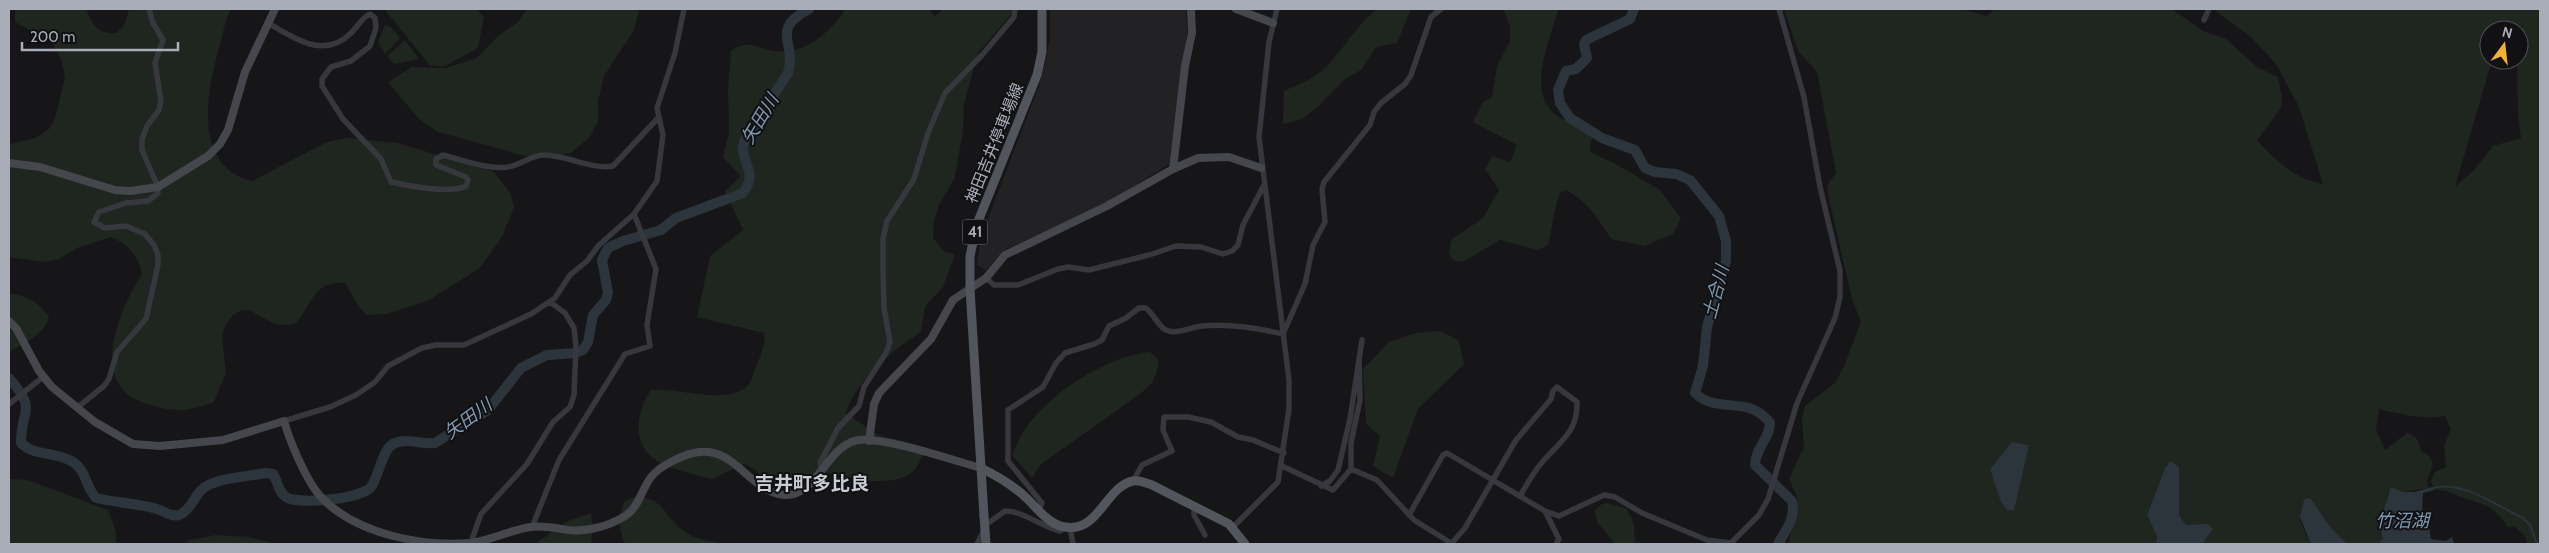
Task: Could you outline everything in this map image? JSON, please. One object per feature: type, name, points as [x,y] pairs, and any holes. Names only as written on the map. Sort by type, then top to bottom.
[{"type":"main road","name":"神田吉井停車場線","points":[[986,544],[970,289],[970,256],[977,224],[1037,74],[1042,52],[1042,9]]},
{"type":"main road","points":[[981,468],[1018,490],[1049,520],[1068,527],[1088,522],[1117,491],[1133,481],[1152,485],[1233,527],[1244,544]]},
{"type":"street","points":[[78,407],[104,386],[109,379],[117,352],[146,319],[158,265],[158,254],[154,245],[145,234],[126,226],[105,228],[94,222],[99,212],[126,203],[148,201],[158,193],[158,188],[142,150],[142,139],[147,126],[159,110],[161,101],[155,74],[155,63],[164,40],[153,23],[149,9]]},
{"type":"street","points":[[9,163],[40,167],[114,190],[130,191],[158,188],[208,156],[220,144],[228,130],[245,72],[275,9]]},
{"type":"street","points":[[9,321],[16,328],[43,376],[52,387],[112,434],[132,444],[147,447],[222,440],[330,407],[356,395],[375,382],[388,366],[422,348],[436,345],[464,346],[531,314],[550,302],[573,272],[588,261],[599,245],[634,214],[660,176],[663,135],[657,108],[675,53],[684,9]]},
{"type":"street","points":[[822,470],[820,463],[828,451],[835,433],[844,420],[859,406],[864,387],[886,353],[890,342],[884,308],[883,270],[883,239],[887,221],[914,179],[928,133],[945,93],[983,54],[1014,17],[1015,9]]},
{"type":"street","points":[[1173,168],[1185,66],[1192,33],[1191,9]]},
{"type":"street","points":[[1236,9],[1273,23]]},
{"type":"street","points":[[1233,527],[1278,482],[1284,453],[1290,396],[1258,137],[1273,23],[1277,9]]},
{"type":"street","points":[[1283,334],[1305,284],[1313,245],[1324,222],[1324,182],[1370,125],[1374,112],[1381,103],[1405,84],[1431,17],[1441,9]]},
{"type":"street","points":[[1409,515],[1443,455],[1447,453],[1545,511],[1562,515],[1604,495],[1615,497],[1642,513],[1707,540],[1730,544],[1758,515],[1768,499],[1797,403],[1834,318],[1840,297],[1840,271],[1825,214],[1804,97],[1780,9]]},
{"type":"street","points":[[2204,20],[2209,9]]},
{"type":"street","points":[[268,22],[312,46],[331,44],[342,40],[349,35],[365,16],[370,14],[375,18],[376,28],[370,46],[351,61],[331,68],[322,79],[322,86],[343,119],[381,159],[391,182],[409,186],[456,189],[466,186],[468,180],[466,177],[436,165],[436,159],[443,155],[495,168],[517,165],[542,154],[575,159],[604,167],[613,166],[658,118]]},
{"type":"street","points":[[869,441],[874,404],[879,393],[931,339],[938,330],[948,305],[986,278],[1005,255],[1107,206],[1173,168],[1198,158],[1219,155],[1261,168]]},
{"type":"street","points":[[986,278],[994,285],[1018,284],[1058,269],[1068,267],[1089,270],[1176,246],[1201,247],[1223,254],[1232,251],[1238,246],[1243,225],[1264,185]]},
{"type":"street","points":[[532,527],[559,460],[625,354],[650,346],[647,325],[656,269],[634,214]]},
{"type":"street","points":[[472,542],[482,514],[527,464],[553,422],[570,407],[574,395],[576,347],[574,328],[565,313],[550,302]]},
{"type":"street","points":[[1039,509],[1042,503],[1008,461],[1008,410],[1043,387],[1056,363],[1065,353],[1102,340],[1109,326],[1126,318],[1139,308],[1146,308],[1165,329],[1170,330],[1185,331],[1205,326],[1226,326],[1256,328],[1283,334]]},
{"type":"street","points":[[1321,486],[1330,482],[1338,470],[1350,419],[1362,340]]},
{"type":"street","points":[[1282,466],[1333,490],[1350,470],[1352,443],[1360,400],[1359,358]]},
{"type":"street","points":[[9,404],[43,376]]},
{"type":"street","points":[[1350,470],[1377,480],[1409,515],[1451,544],[1466,528],[1516,440],[1551,399],[1553,391],[1557,387],[1577,402],[1578,416],[1566,438],[1537,469],[1520,496]]},
{"type":"street","points":[[1133,481],[1142,465],[1172,451],[1163,430],[1164,417],[1188,417],[1211,422],[1238,437],[1254,440],[1284,453]]},
{"type":"street","points":[[284,421],[309,480],[321,497],[333,507],[384,533],[414,541],[447,544],[500,537],[532,527],[580,530],[615,522],[635,508],[649,481],[658,470],[684,456],[698,452],[711,452],[727,458],[766,489],[786,496],[804,489],[840,448],[858,440],[981,468]]},
{"type":"street","points":[[1194,506],[1194,515],[1205,535]]},
{"type":"street","points":[[977,544],[987,524],[1005,511],[1015,513],[1060,531],[1068,527],[1073,544]]},
{"type":"street","points":[[1545,511],[1560,539],[1556,544]]},
{"type":"shaded area","points":[[15,9],[86,9],[91,20],[100,30],[117,33],[125,23],[129,9],[231,9],[224,27],[211,83],[208,103],[208,124],[212,143],[219,160],[233,173],[252,181],[327,142],[346,138],[398,143],[494,172],[511,194],[514,207],[502,237],[480,268],[429,300],[387,314],[367,315],[359,307],[345,283],[334,283],[320,289],[296,323],[288,325],[275,324],[251,311],[242,310],[233,315],[222,335],[226,373],[214,402],[184,410],[147,404],[128,395],[117,381],[113,364],[113,346],[117,326],[124,307],[142,274],[138,261],[132,251],[123,243],[111,237],[77,248],[59,259],[44,262],[9,257],[9,144],[36,138],[49,129],[55,118],[65,78],[62,61],[51,41],[15,22]]},
{"type":"shaded area","points":[[384,9],[477,9],[484,17],[478,48],[443,67],[430,65]]},
{"type":"shaded area","points":[[527,9],[638,9],[639,11],[634,30],[604,76],[598,101],[598,121],[590,137],[571,153],[550,157],[529,157],[438,132],[420,120],[388,82],[412,67],[446,68],[477,58],[498,36],[518,22]]},
{"type":"shaded area","points":[[846,9],[929,9],[935,16],[943,9],[1016,9],[978,53],[964,104],[963,130],[955,177],[939,205],[934,221],[933,238],[944,251],[955,255],[943,287],[925,306],[921,332],[876,366],[859,388],[846,413],[878,435],[926,447],[916,468],[911,473],[888,481],[862,480],[821,473],[786,485],[774,487],[754,469],[744,464],[712,479],[669,467],[657,461],[649,454],[643,446],[640,437],[639,417],[651,390],[717,395],[740,391],[749,384],[764,346],[764,333],[697,317],[710,256],[743,230],[725,191],[741,176],[723,157],[729,132],[728,88],[731,51],[742,45],[753,45],[775,51],[798,49],[825,33]]},
{"type":"shaded area","points":[[1050,9],[1186,9],[1187,33],[1169,164],[1107,203],[1006,249],[986,270],[977,265],[981,237],[1040,83],[1050,40]]},
{"type":"shaded area","points":[[1377,9],[1411,9],[1397,43],[1376,47],[1361,70],[1345,79],[1315,109],[1302,119],[1283,124],[1284,91],[1306,81],[1327,66],[1361,24]]},
{"type":"shaded area","points":[[1503,9],[1558,9],[1542,67],[1541,82],[1543,96],[1549,108],[1565,120],[1583,123],[1593,128],[1590,152],[1614,163],[1660,190],[1681,218],[1673,234],[1644,246],[1611,239],[1597,217],[1586,205],[1566,190],[1560,193],[1558,199],[1548,245],[1538,250],[1500,240],[1462,262],[1453,260],[1449,253],[1451,240],[1483,218],[1499,190],[1485,169],[1492,156],[1510,162],[1517,145],[1473,122],[1483,102],[1492,97],[1497,66],[1510,41],[1510,26]]},
{"type":"shaded area","points":[[1784,9],[1962,9],[1987,16],[1994,9],[2172,9],[2203,31],[2226,39],[2257,67],[2278,77],[2282,97],[2281,108],[2257,140],[2271,155],[2295,174],[2323,184],[2299,107],[2276,64],[2252,38],[2213,9],[2540,9],[2540,544],[2527,544],[2526,537],[2514,526],[2508,527],[2495,511],[2486,505],[2449,492],[2434,490],[2431,481],[2435,472],[2446,467],[2444,446],[2451,429],[2445,416],[2420,417],[2379,409],[2376,430],[2385,450],[2407,433],[2417,439],[2421,451],[2429,456],[2433,464],[2427,481],[2429,488],[2403,492],[2390,487],[2382,518],[2381,531],[2383,539],[2379,541],[2380,544],[2347,544],[2331,528],[2311,499],[2300,521],[2311,544],[2202,544],[2193,525],[2186,525],[2179,515],[2178,478],[2167,463],[2147,515],[2157,538],[2156,544],[1788,544],[1798,499],[1789,479],[1804,447],[1802,418],[1805,406],[1835,383],[1845,364],[1861,322],[1852,299],[1828,195],[1827,185],[1836,173],[1817,72],[1798,51]],"holes":[[[2479,20],[2529,20],[2529,70],[2517,70],[2518,114],[2521,138],[2493,146],[2474,170],[2455,187],[2489,70],[2479,70]],[[2012,442],[2029,445],[1995,483],[1990,469]]]},
{"type":"shaded area","points":[[385,25],[391,27],[400,38],[385,54],[378,42]]},
{"type":"shaded area","points":[[405,40],[419,59],[394,64],[387,56]]},
{"type":"shaded area","points":[[9,293],[32,300],[49,317],[38,334],[9,352]]},
{"type":"shaded area","points":[[1441,331],[1459,341],[1464,364],[1418,409],[1393,478],[1373,466],[1380,436],[1366,424],[1363,369],[1389,342],[1415,333]]},
{"type":"shaded area","points":[[1150,352],[1158,359],[1158,367],[1153,382],[1140,394],[1041,464],[1032,478],[1012,455],[1024,431],[1036,415],[1065,389],[1099,368],[1116,360]]},
{"type":"shaded area","points":[[9,479],[28,480],[108,510],[116,531],[116,544],[9,544]]},
{"type":"shaded area","points":[[634,497],[652,500],[658,504],[677,525],[689,534],[704,540],[725,544],[625,544],[620,528],[620,517],[625,501]]},
{"type":"shaded area","points":[[1608,503],[1627,509],[1634,524],[1635,544],[1615,544],[1597,522],[1595,510],[1602,504]]},
{"type":"shaded area","points":[[591,513],[593,528],[591,544],[535,544],[566,522]]},
{"type":"shaded area","points":[[216,535],[248,537],[278,544],[184,544],[190,540]]},
{"type":"water","points":[[2012,442],[2029,445],[2014,510],[2007,510],[2001,502],[1990,469]]},
{"type":"water","points":[[2170,461],[2179,467],[2179,515],[2186,525],[2208,524],[2213,529],[2202,544],[2156,544],[2157,537],[2147,515],[2165,468]]},
{"type":"water","name":"竹沼湖","points":[[2390,487],[2403,492],[2415,492],[2432,487],[2434,490],[2423,493],[2422,513],[2429,527],[2431,539],[2446,541],[2452,537],[2454,544],[2380,544],[2379,541],[2383,539],[2381,518]]},
{"type":"water","name":"竹沼湖","points":[[2307,498],[2311,499],[2331,528],[2347,544],[2311,544],[2300,517],[2304,500]]},
{"type":"waterway","name":"矢田川","points":[[9,378],[18,389],[26,404],[21,443],[32,450],[73,462],[81,470],[96,498],[142,505],[170,515],[179,515],[187,509],[201,490],[211,484],[226,479],[265,473],[273,474],[281,492],[286,497],[293,499],[316,501],[343,498],[365,491],[371,487],[383,457],[393,444],[403,441],[435,443],[488,410],[521,368],[547,355],[576,353],[583,350],[588,342],[593,315],[606,300],[608,293],[602,260],[608,248],[623,241],[661,230],[676,218],[743,193],[748,185],[749,178],[743,148],[744,141],[788,73],[790,62],[787,30],[797,17],[809,9]]},
{"type":"waterway","name":"土合川","points":[[1634,9],[1630,19],[1586,40],[1584,44],[1587,58],[1576,69],[1566,71],[1558,90],[1560,103],[1570,118],[1602,138],[1635,150],[1645,168],[1655,172],[1676,174],[1690,180],[1719,216],[1726,241],[1726,261],[1707,327],[1703,366],[1695,393],[1713,403],[1752,409],[1761,414],[1770,423],[1768,434],[1757,454],[1755,465],[1792,501],[1793,513],[1787,529],[1778,544]]},
{"type":"waterway","points":[[2433,488],[2444,486],[2467,491],[2523,518],[2530,525],[2537,544]]},
{"type":"district","name":"吉井町多比良","points":[[812,483]]}]
